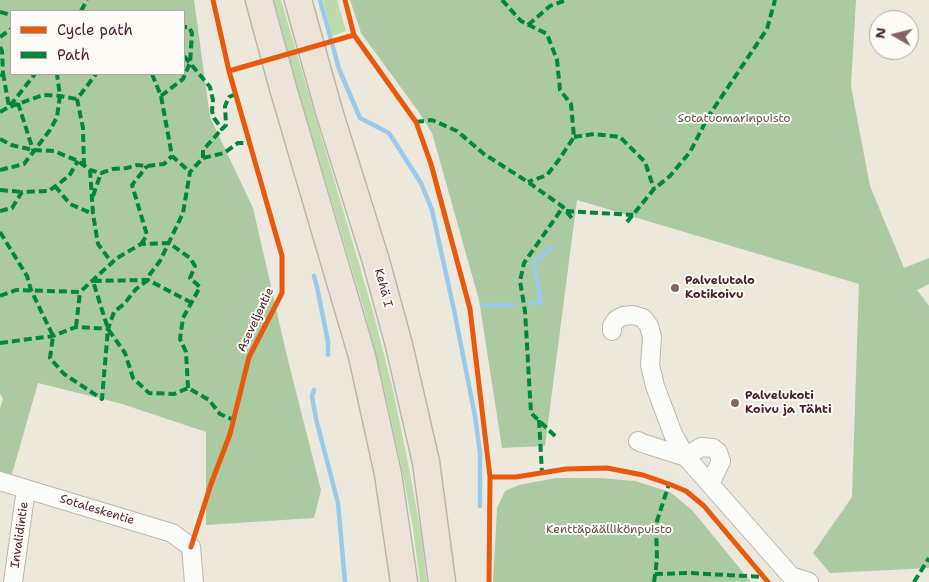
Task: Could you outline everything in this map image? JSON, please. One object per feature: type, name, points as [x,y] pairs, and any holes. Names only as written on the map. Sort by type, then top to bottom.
[{"type":"highway","points":[[259,0],[362,356],[388,474],[404,582]]},
{"type":"highway","name":"Kehä I","points":[[298,0],[329,112],[376,261],[399,345],[426,462],[442,582]]},
{"type":"street","points":[[612,331],[612,326],[616,320],[623,316],[632,315],[643,318],[650,326],[652,337],[650,365],[655,386],[672,434],[686,457],[791,576],[809,582]]},
{"type":"street","points":[[638,440],[642,444],[686,457],[702,447],[713,448],[718,452],[721,461],[710,484]]},
{"type":"street","name":"Sotaleskentie","points":[[0,481],[172,533],[191,547],[194,582]]},
{"type":"street","name":"Invalidintie","points":[[13,582],[26,489]]},
{"type":"green space","points":[[0,0],[194,0],[210,117],[253,208],[287,356],[321,490],[314,518],[206,525],[206,432],[119,403],[38,383],[12,474],[0,471],[0,409],[3,399],[0,393]]},
{"type":"green space","points":[[274,0],[281,0],[372,308],[393,390],[410,473],[427,582],[420,582],[403,474],[364,309],[296,83]]},
{"type":"green space","points":[[323,0],[337,0],[346,31],[332,36]]},
{"type":"green space","name":"Sotatuomarinpuisto","points":[[350,0],[856,0],[851,86],[870,186],[904,268],[929,258],[929,284],[917,290],[929,306],[929,568],[830,573],[813,553],[852,497],[859,284],[577,200],[545,446],[502,448],[479,300],[432,133],[361,33]]},
{"type":"green space","name":"Kenttäpäällikönpuisto","points":[[556,478],[601,478],[635,481],[670,492],[692,510],[751,582],[493,582],[497,508],[505,491],[519,485]]},
{"type":"waterway","points":[[320,0],[339,69],[360,118],[389,133],[421,183],[432,210],[475,416],[480,453],[480,506]]},
{"type":"waterway","points":[[531,303],[541,302],[534,263],[552,247]]},
{"type":"waterway","points":[[314,276],[328,342],[328,355]]},
{"type":"waterway","points":[[483,305],[514,305]]},
{"type":"waterway","points":[[314,390],[312,396],[316,419],[338,503],[345,582]]},
{"type":"marked path","points":[[82,10],[87,0]]},
{"type":"marked path","points":[[502,0],[521,21],[547,34],[557,60],[560,90],[571,104],[574,137],[547,175],[528,182]]},
{"type":"marked path","points":[[528,25],[550,6],[566,0]]},
{"type":"marked path","points":[[627,222],[654,189],[670,176],[690,152],[708,117],[767,29],[775,0]]},
{"type":"marked path","points":[[0,12],[10,15]]},
{"type":"marked path","points":[[185,27],[189,27],[192,33],[190,63],[185,74]]},
{"type":"marked path","points":[[0,37],[10,30]]},
{"type":"marked path","points":[[0,47],[2,51],[3,73],[1,77]]},
{"type":"marked path","points":[[185,57],[210,87],[213,100],[212,111],[214,118],[222,129],[226,125],[225,106],[229,97],[236,94]]},
{"type":"marked path","points":[[3,73],[9,107],[43,95],[77,99]]},
{"type":"marked path","points":[[0,112],[9,107],[34,75]]},
{"type":"marked path","points":[[0,170],[24,164],[50,130],[57,117],[60,96],[57,75]]},
{"type":"marked path","points":[[84,166],[83,128],[77,99],[95,75]]},
{"type":"marked path","points":[[152,75],[161,96],[172,156],[190,172]]},
{"type":"marked path","points":[[161,96],[183,79],[185,75]]},
{"type":"marked path","points":[[18,103],[33,150]]},
{"type":"marked path","points":[[416,122],[432,120],[457,131],[484,154],[563,207],[574,221]]},
{"type":"marked path","points":[[203,158],[203,150],[222,129]]},
{"type":"marked path","points":[[574,137],[594,134],[620,137],[645,162],[654,189]]},
{"type":"marked path","points":[[0,139],[11,145],[33,150],[54,151],[78,161],[90,170],[101,173],[137,165],[164,164],[172,156]]},
{"type":"marked path","points":[[0,343],[53,336],[76,327],[108,329],[114,312],[124,304],[136,289],[148,280],[150,274],[160,261],[183,213],[190,172],[203,158],[224,153],[238,143],[249,143]]},
{"type":"marked path","points":[[0,211],[12,208],[22,192],[49,191],[69,176],[78,161]]},
{"type":"marked path","points":[[141,244],[147,235],[132,185],[147,166]]},
{"type":"marked path","points":[[90,170],[93,214],[98,244],[112,263]]},
{"type":"marked path","points":[[93,196],[101,173]]},
{"type":"marked path","points":[[55,186],[70,204],[93,214]]},
{"type":"marked path","points":[[0,190],[22,192]]},
{"type":"marked path","points":[[555,436],[531,413],[525,311],[520,281],[524,263],[563,207]]},
{"type":"marked path","points":[[566,211],[633,215]]},
{"type":"marked path","points":[[0,232],[27,276],[31,290],[53,336],[50,358],[64,374],[102,399],[108,329]]},
{"type":"marked path","points":[[0,296],[16,290],[80,292],[117,258],[141,244],[169,243],[190,258],[195,266],[190,278],[200,287],[183,318],[180,339],[186,352],[188,388]]},
{"type":"marked path","points":[[192,303],[148,280],[93,281],[108,329],[125,353],[133,378],[149,393],[174,394],[188,388],[209,400],[220,414],[234,420]]},
{"type":"marked path","points":[[76,327],[80,292]]},
{"type":"marked path","points":[[539,420],[542,473]]},
{"type":"marked path","points":[[654,582],[657,560],[656,524],[669,484]]},
{"type":"marked path","points":[[914,582],[929,558]]},
{"type":"marked path","points":[[655,574],[689,573],[764,577]]},
{"type":"cycle path","name":"Aseveljentie","points":[[191,547],[211,484],[230,434],[249,357],[282,293],[282,256],[229,71],[213,0]]},
{"type":"cycle path","points":[[345,0],[354,35],[416,122],[431,164],[470,309],[490,477],[489,582]]},
{"type":"cycle path","points":[[229,71],[354,35]]},
{"type":"cycle path","points":[[490,477],[516,477],[566,469],[607,468],[643,475],[669,484],[686,491],[704,506],[768,582]]},
{"type":"place","name":"Palvelutalo Kotikoivu","points":[[675,288]]},
{"type":"place","name":"Palvelukoti Koivu ja Tähti","points":[[735,403]]}]
